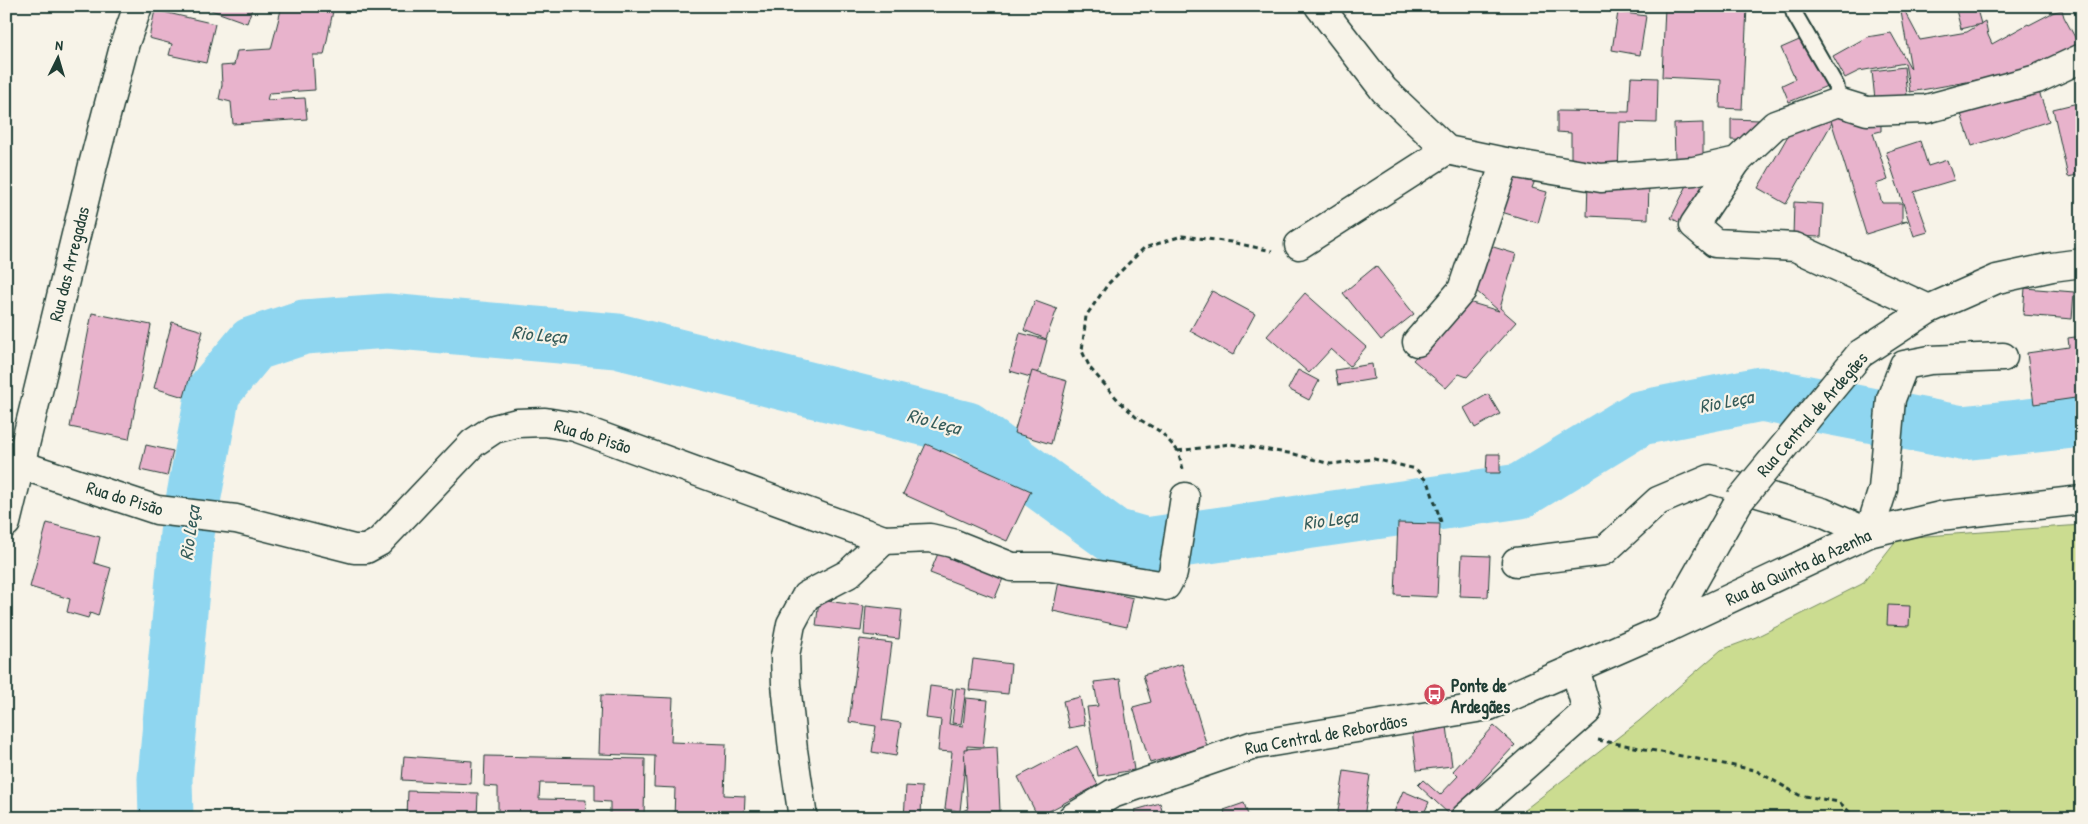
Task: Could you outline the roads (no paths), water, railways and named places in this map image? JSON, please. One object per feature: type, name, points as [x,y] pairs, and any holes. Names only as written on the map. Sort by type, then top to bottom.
[{"type":"street","name":"Rua das Arregadas","points":[[6,523],[93,165],[125,43],[138,6]]},
{"type":"street","points":[[1319,6],[1384,90],[1447,150],[1601,178],[1694,171],[1738,161]]},
{"type":"street","points":[[1929,309],[1795,247],[1715,244],[1694,225],[1738,161],[1775,125],[1838,102],[1867,111],[1926,109],[2036,78],[2082,58]]},
{"type":"street","points":[[1299,245],[1447,150]]},
{"type":"street","points":[[1416,342],[1462,290],[1505,162]]},
{"type":"street","name":"Rua Central de Ardegães","points":[[1667,628],[1738,501],[1860,354],[1929,309],[1997,279],[2052,267],[2082,263]]},
{"type":"street","points":[[1516,562],[1604,551],[1658,500],[1710,480],[1822,512],[1869,533],[1883,490],[1890,399],[1904,365],[1940,360],[2003,357]]},
{"type":"street","name":"Rua do Pisão","points":[[21,464],[157,510],[236,519],[354,549],[366,549],[379,542],[473,443],[494,429],[517,423],[545,422],[576,427],[884,540]]},
{"type":"street","points":[[803,818],[792,750],[784,656],[791,624],[806,596],[848,574],[884,540],[930,538],[952,543],[1012,566],[1050,567],[1166,586],[1174,574],[1185,497]]},
{"type":"street","name":"Rua da Quinta da Azenha","points":[[1667,628],[1869,533],[1940,516],[2082,500]]},
{"type":"street","name":"Rua Central de Rebordãos","points":[[1072,818],[1112,794],[1254,745],[1489,706],[1667,628]]},
{"type":"street","points":[[1465,818],[1587,711],[1575,668]]},
{"type":"lane","points":[[1794,13],[1836,86],[1838,102]]},
{"type":"waterway","name":"Rio Leça","points":[[166,818],[165,779],[187,534],[213,392],[253,344],[304,327],[387,321],[617,341],[967,429],[1114,536],[1146,545],[1520,491],[1640,418],[1761,394],[1962,433],[2082,420]]},
{"type":"place","name":"Ponte de Ardegães","points":[[1435,695]]}]
